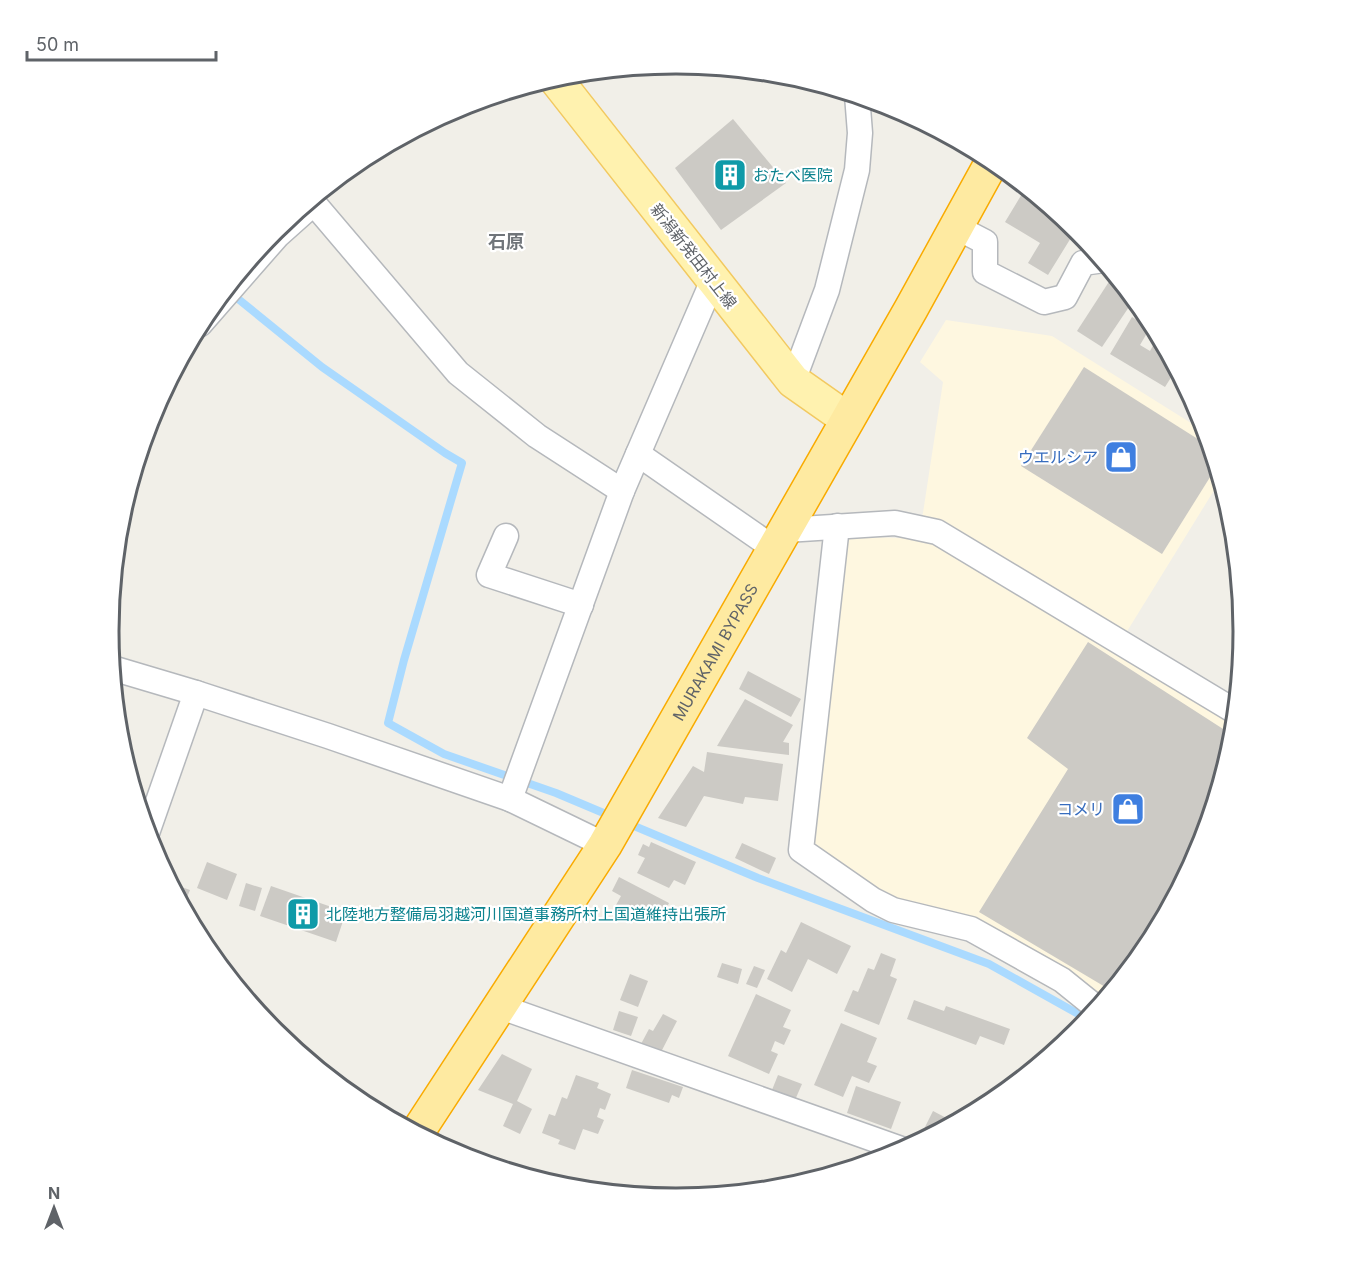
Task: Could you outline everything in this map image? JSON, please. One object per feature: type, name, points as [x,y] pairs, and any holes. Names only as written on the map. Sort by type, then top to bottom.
[{"type":"highway","name":"MURAKAMI BYPASS","points":[[421,1126],[501,1008],[605,845],[911,309],[988,169]]},
{"type":"main road","name":"新潟新発田村上線","points":[[561,86],[793,381],[847,419]]},
{"type":"street","points":[[793,381],[827,290],[857,171],[860,133],[858,104]]},
{"type":"street","points":[[317,206],[458,373],[537,436],[622,491]]},
{"type":"street","points":[[956,227],[985,242],[985,272],[1044,302],[1065,297],[1083,263],[1094,261]]},
{"type":"street","points":[[510,799],[622,491],[713,280]]},
{"type":"street","points":[[638,454],[780,539],[837,526],[895,523],[938,532],[1228,707]]},
{"type":"street","points":[[837,526],[801,850],[873,900],[894,910],[971,929],[1062,980],[1091,1004]]},
{"type":"street","points":[[506,536],[489,575],[581,605]]},
{"type":"street","points":[[120,670],[328,736],[510,799],[605,845]]},
{"type":"street","points":[[150,813],[196,693]]},
{"type":"street","points":[[501,1008],[891,1145]]},
{"type":"shaded area","points":[[946,320],[1052,336],[1195,425],[1215,487],[1118,646],[1227,714],[1215,775],[1192,844],[1177,878],[1140,941],[1095,1000],[903,906],[811,849],[848,536],[919,539],[943,382],[920,362]]},
{"type":"building","name":"おたべ医院","points":[[733,119],[786,183],[721,230],[675,168]]},
{"type":"building","points":[[1022,194],[1071,237],[1048,275],[1028,263],[1040,243],[1005,222]]},
{"type":"building","points":[[1110,280],[1129,306],[1102,347],[1077,331]]},
{"type":"building","points":[[1132,317],[1141,322],[1147,333],[1140,345],[1150,351],[1154,344],[1172,376],[1165,387],[1110,354]]},
{"type":"building","name":"ウエルシア","points":[[1084,367],[1200,440],[1211,475],[1162,554],[1021,466]]},
{"type":"building","name":"コメリ","points":[[1088,642],[1225,730],[1215,775],[1204,810],[1177,878],[1140,941],[1105,987],[979,912],[1068,769],[1027,738]]},
{"type":"building","points":[[748,671],[801,699],[791,717],[739,689]]},
{"type":"building","points":[[745,699],[793,725],[783,742],[789,743],[789,755],[717,746]]},
{"type":"building","points":[[707,752],[783,764],[778,801],[745,797],[743,804],[704,796],[686,827],[658,818],[693,766],[704,772]]},
{"type":"building","points":[[651,842],[696,862],[685,885],[674,880],[669,888],[637,873],[645,858],[638,855],[643,844],[649,847]]},
{"type":"building","points":[[742,843],[776,858],[769,874],[735,858]]},
{"type":"building","points":[[207,862],[237,874],[227,900],[197,888]]},
{"type":"building","points":[[619,877],[669,903],[662,918],[652,913],[648,921],[616,905],[621,896],[612,891]]},
{"type":"building","points":[[246,883],[262,888],[255,911],[239,906]]},
{"type":"building","name":"北陸地方整備局羽越河川国道事務所村上国道維持出張所","points":[[271,886],[346,912],[336,942],[260,916]]},
{"type":"building","points":[[181,887],[190,890],[187,897]]},
{"type":"building","points":[[801,922],[851,946],[837,974],[808,959],[792,992],[767,979],[781,950],[786,953]]},
{"type":"building","points":[[881,953],[896,959],[890,976],[897,979],[879,1025],[844,1011],[853,990],[858,992],[868,968],[874,970]]},
{"type":"building","points":[[722,963],[742,969],[738,984],[717,977]]},
{"type":"building","points":[[754,966],[765,970],[757,988],[746,984]]},
{"type":"building","points":[[630,974],[648,981],[638,1007],[620,1000]]},
{"type":"building","points":[[756,994],[791,1010],[783,1027],[791,1030],[784,1045],[775,1041],[771,1051],[778,1054],[769,1074],[728,1056]]},
{"type":"building","points":[[914,1000],[944,1011],[946,1006],[1010,1029],[1004,1045],[980,1036],[976,1045],[907,1019]]},
{"type":"building","points":[[619,1011],[638,1017],[631,1036],[613,1030]]},
{"type":"building","points":[[663,1014],[677,1021],[660,1054],[641,1044],[649,1029],[653,1031]]},
{"type":"building","points":[[841,1023],[877,1038],[867,1062],[877,1066],[869,1083],[852,1076],[843,1097],[814,1085]]},
{"type":"building","points":[[502,1054],[532,1069],[517,1101],[532,1109],[520,1134],[503,1126],[513,1104],[478,1090]]},
{"type":"building","points":[[632,1070],[683,1087],[679,1098],[672,1095],[669,1103],[626,1088]]},
{"type":"building","points":[[576,1075],[599,1083],[597,1088],[611,1094],[605,1110],[600,1108],[597,1117],[604,1120],[598,1134],[583,1129],[575,1150],[558,1144],[560,1140],[542,1133],[549,1114],[555,1116],[562,1097],[567,1099]]},
{"type":"building","points":[[778,1075],[802,1084],[795,1100],[772,1090]]},
{"type":"building","points":[[856,1086],[901,1102],[891,1129],[847,1113]]},
{"type":"building","points":[[933,1111],[947,1118],[923,1131]]},
{"type":"waterway","points":[[232,294],[322,367],[462,463],[404,660],[388,723],[444,754],[556,793],[613,817]]},
{"type":"waterway","points":[[627,823],[758,878],[989,964],[1080,1015]]},
{"type":"place","name":"おたべ医院","points":[[730,175]]},
{"type":"place","name":"ウエルシア","points":[[1121,457]]},
{"type":"place","name":"コメリ","points":[[1128,809]]},
{"type":"place","name":"北陸地方整備局羽越河川国道事務所村上国道維持出張所","points":[[303,914]]},
{"type":"district","name":"石原","points":[[506,241]]}]
